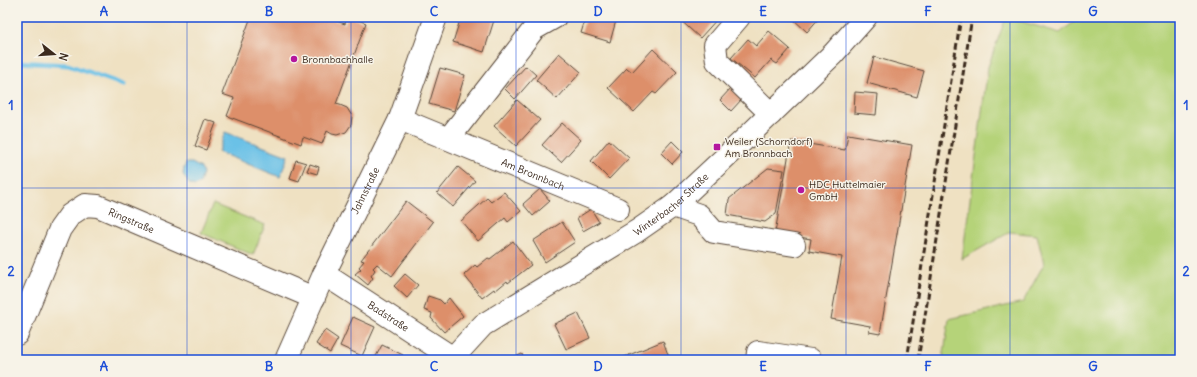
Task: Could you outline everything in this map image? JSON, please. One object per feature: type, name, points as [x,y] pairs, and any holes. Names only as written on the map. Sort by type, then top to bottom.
[{"type":"street","name":"Jahnstraße","points":[[286,360],[324,274],[400,119],[436,17]]},
{"type":"street","points":[[449,138],[534,29],[555,17]]},
{"type":"street","points":[[739,17],[715,45],[717,61],[771,114]]},
{"type":"street","name":"Winterbacher Straße","points":[[452,359],[483,325],[637,231],[673,206],[833,54],[866,17]]},
{"type":"street","name":"Am Bronnbach","points":[[400,119],[618,209]]},
{"type":"street","name":"Ringstraße","points":[[17,334],[60,229],[70,215],[85,205],[98,206],[314,298]]},
{"type":"street","points":[[673,206],[699,215],[714,232],[794,245]]},
{"type":"street","name":"Badstraße","points":[[324,274],[452,359]]},
{"type":"street","points":[[757,360],[758,352],[811,360]]},
{"type":"green space","points":[[1006,17],[1060,33],[1080,17],[1180,17],[1180,360],[943,360],[949,319],[1023,302],[1044,264],[1037,235],[1010,232],[962,259],[988,67]]},
{"type":"green space","points":[[213,204],[265,225],[253,255],[201,233]]},
{"type":"water","points":[[225,132],[288,156],[280,177],[218,152]]},
{"type":"water","points":[[186,163],[192,163],[201,168],[203,173],[200,183],[195,186],[189,184],[183,174]]},
{"type":"building","name":"Bronnbachhalle","points":[[251,17],[325,17],[345,24],[347,17],[350,17],[366,23],[336,104],[347,108],[352,116],[351,125],[346,132],[337,135],[327,131],[322,144],[303,137],[301,144],[227,116],[234,98],[222,94]]},
{"type":"building","points":[[461,17],[495,17],[484,52],[453,42]]},
{"type":"building","points":[[586,17],[617,17],[610,42],[581,33]]},
{"type":"building","points":[[677,17],[719,17],[700,38]]},
{"type":"building","points":[[791,17],[820,17],[807,32]]},
{"type":"building","points":[[769,31],[790,49],[777,64],[771,60],[755,78],[731,58],[748,39],[756,46]]},
{"type":"building","points":[[653,49],[677,72],[656,94],[653,92],[634,112],[608,88],[627,68],[632,72]]},
{"type":"building","points":[[559,53],[581,72],[557,99],[536,80]]},
{"type":"building","points":[[874,57],[924,71],[917,97],[867,83]]},
{"type":"building","points":[[526,66],[536,75],[515,99],[505,89]]},
{"type":"building","points":[[440,68],[465,75],[454,111],[429,104]]},
{"type":"building","points":[[731,88],[742,99],[731,111],[720,100]]},
{"type":"building","points":[[855,92],[878,94],[876,115],[854,113]]},
{"type":"building","points":[[517,100],[540,120],[516,146],[494,126]]},
{"type":"building","points":[[205,119],[216,123],[206,150],[195,146]]},
{"type":"building","points":[[562,123],[581,140],[561,162],[542,145]]},
{"type":"building","points":[[848,134],[912,145],[880,334],[869,332],[870,326],[831,319],[842,257],[809,251],[811,239],[775,233],[791,141],[845,150]]},
{"type":"building","points":[[609,140],[629,158],[609,179],[591,161]]},
{"type":"building","points":[[672,141],[683,152],[672,164],[661,153]]},
{"type":"building","points":[[296,160],[306,163],[299,181],[290,178]]},
{"type":"building","points":[[310,164],[319,167],[317,174],[307,171]]},
{"type":"building","points":[[458,167],[475,181],[453,207],[437,193]]},
{"type":"building","points":[[768,168],[784,170],[776,214],[765,222],[727,215],[729,199]]},
{"type":"building","points":[[540,189],[550,201],[533,216],[523,204]]},
{"type":"building","points":[[504,192],[521,211],[508,222],[505,218],[478,241],[461,221],[487,198],[491,202]]},
{"type":"building","points":[[406,201],[433,222],[392,276],[377,264],[373,268],[375,270],[371,276],[373,278],[368,285],[355,274],[361,269],[359,267],[364,261],[361,260]]},
{"type":"building","points":[[591,209],[599,222],[583,231],[577,218]]},
{"type":"building","points":[[562,222],[575,242],[545,262],[533,241]]},
{"type":"building","points":[[513,241],[531,265],[508,283],[507,281],[495,291],[494,289],[482,298],[464,275],[475,265],[477,267],[488,258],[490,259]]},
{"type":"building","points":[[405,274],[418,285],[407,298],[394,286]]},
{"type":"building","points":[[428,296],[440,300],[444,304],[449,298],[463,316],[444,332],[431,318],[432,313],[424,310]]},
{"type":"building","points":[[578,313],[590,338],[566,349],[554,324]]},
{"type":"building","points":[[353,317],[375,327],[362,356],[340,346]]},
{"type":"building","points":[[325,330],[338,339],[330,353],[316,344]]},
{"type":"building","points":[[663,341],[670,360],[617,360]]},
{"type":"building","points":[[382,345],[403,355],[401,360],[374,360]]},
{"type":"building","points":[[522,354],[524,360],[508,360]]},
{"type":"waterway","points":[[17,62],[68,65],[124,85]]},
{"type":"railway","points":[[907,360],[961,17]]},
{"type":"railway","points":[[918,360],[972,17]]},
{"type":"place","name":"Bronnbachhalle","points":[[294,59]]},
{"type":"place","name":"Weiler (Schorndorf) Am Bronnbach","points":[[717,147]]},
{"type":"place","name":"HDC Huttelmaier GmbH","points":[[801,190]]}]
